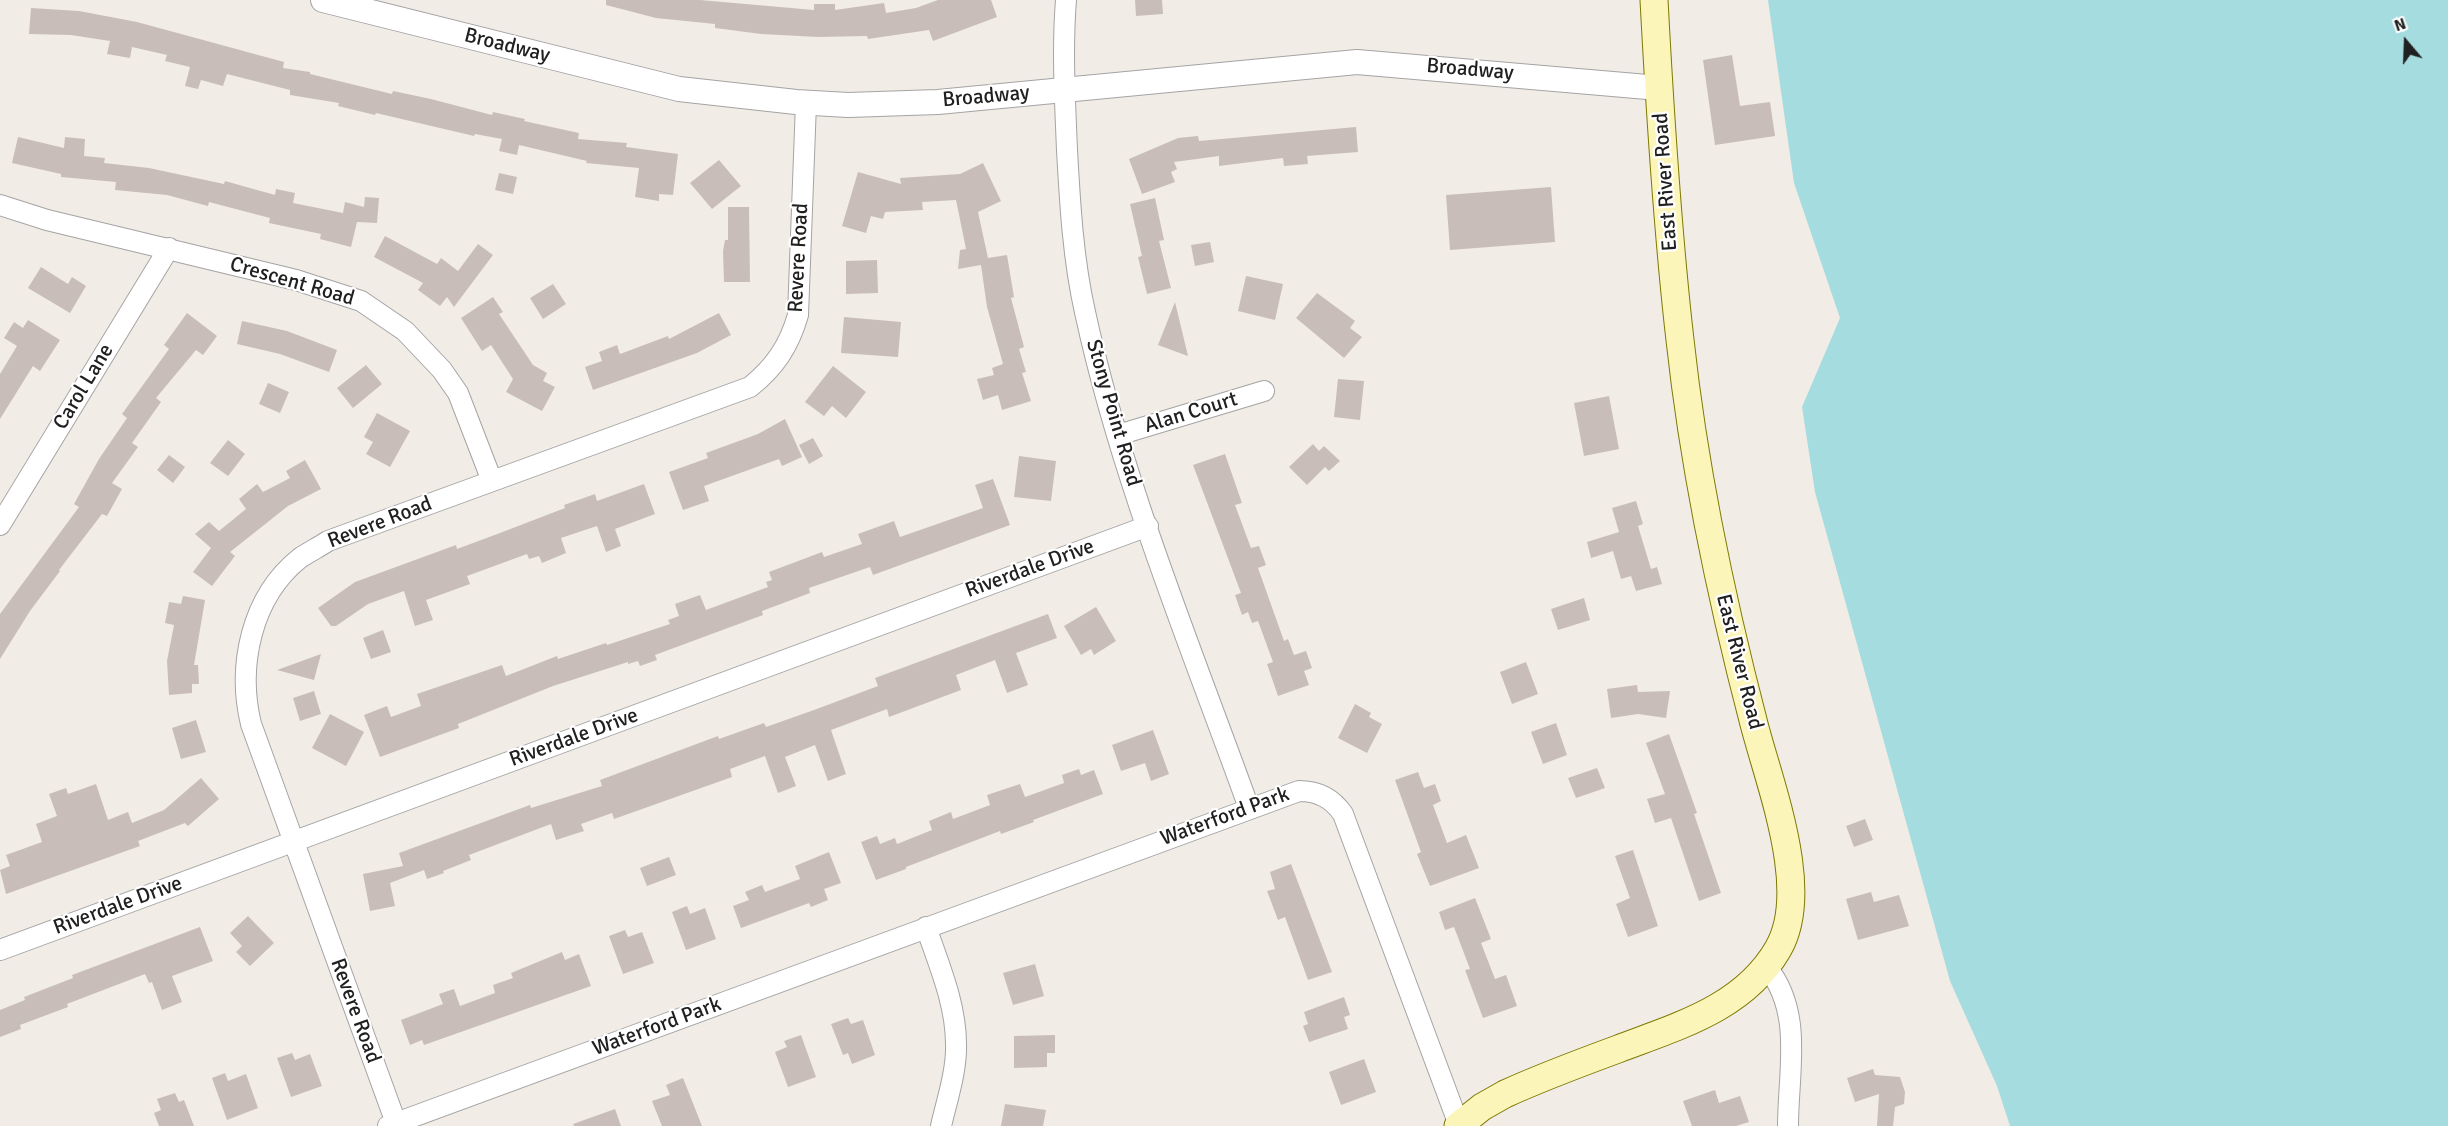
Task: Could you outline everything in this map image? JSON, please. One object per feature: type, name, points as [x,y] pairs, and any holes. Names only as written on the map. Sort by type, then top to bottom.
[{"type":"main road","name":"East River Road","points":[[1458,1125],[1505,1094],[1707,1014],[1738,995],[1766,966],[1779,947],[1787,929],[1792,892],[1789,864],[1737,657],[1708,525],[1680,343],[1665,195],[1654,0]]},
{"type":"street","name":"Broadway","points":[[323,0],[680,89],[806,103],[848,105],[938,102],[1357,62],[1659,88]]},
{"type":"street","name":"Stony Point Road","points":[[1066,0],[1064,90],[1069,185],[1084,309],[1102,384],[1118,435],[1249,808]]},
{"type":"street","name":"Revere Road","points":[[392,1125],[251,724],[244,698],[246,661],[252,633],[261,608],[276,583],[300,559],[328,541],[750,387],[767,374],[781,357],[791,338],[798,315],[806,103]]},
{"type":"street","name":"Crescent Road","points":[[0,205],[47,220],[297,280],[361,301],[405,331],[442,370],[458,393],[492,481]]},
{"type":"street","name":"Carol Lane","points":[[0,525],[169,248]]},
{"type":"street","name":"Alan Court","points":[[1118,435],[1264,391]]},
{"type":"street","name":"Riverdale Drive","points":[[0,950],[1148,525]]},
{"type":"street","name":"Waterford Park","points":[[392,1125],[1249,808],[1299,791],[1309,791],[1329,799],[1343,814],[1458,1125]]},
{"type":"street","points":[[926,927],[950,998],[957,1047],[941,1126]]},
{"type":"street","points":[[1766,966],[1778,983],[1789,1009],[1791,1056],[1788,1126]]},
{"type":"water","points":[[1768,0],[2448,0],[2448,1126],[2010,1126],[1997,1086],[1950,981],[1815,492],[1802,407],[1840,318],[1794,183]]},
{"type":"building","points":[[606,0],[700,0],[814,10],[814,4],[835,4],[835,10],[884,3],[886,13],[916,8],[938,0],[991,0],[997,17],[933,41],[929,30],[868,39],[867,36],[818,37],[761,34],[715,28],[715,24],[656,18],[606,5]]},
{"type":"building","points":[[1135,0],[1162,0],[1163,14],[1136,16]]},
{"type":"building","points":[[31,8],[79,11],[137,22],[284,62],[283,68],[310,72],[310,74],[392,94],[393,91],[492,115],[493,112],[525,119],[524,121],[579,133],[578,139],[627,143],[626,147],[678,154],[673,195],[659,194],[659,201],[635,197],[639,168],[586,163],[587,161],[519,145],[517,155],[499,151],[502,139],[475,134],[474,136],[338,106],[339,103],[290,95],[290,90],[227,74],[223,86],[201,80],[198,89],[185,86],[190,67],[165,61],[167,55],[132,47],[130,58],[107,54],[110,41],[71,35],[29,34]]},
{"type":"building","points":[[1732,55],[1740,106],[1770,102],[1775,136],[1715,145],[1703,60]]},
{"type":"building","points":[[1356,127],[1358,152],[1307,156],[1308,164],[1284,166],[1283,158],[1219,166],[1219,156],[1174,162],[1177,169],[1171,172],[1175,182],[1142,194],[1129,159],[1178,138],[1198,136],[1199,141]]},
{"type":"building","points":[[18,137],[64,148],[65,137],[85,139],[84,156],[105,158],[104,163],[149,168],[224,184],[225,181],[275,195],[276,189],[295,193],[293,203],[343,213],[345,202],[364,207],[365,197],[379,198],[377,223],[357,222],[351,247],[320,239],[321,234],[269,223],[270,218],[209,202],[208,206],[167,195],[115,190],[116,182],[61,177],[61,174],[12,163]]},
{"type":"building","points":[[719,160],[741,186],[712,209],[690,183]]},
{"type":"building","points":[[983,163],[1001,201],[978,212],[988,258],[1007,255],[1014,297],[1011,298],[1024,347],[1019,349],[1026,372],[1022,373],[1031,401],[1002,410],[998,395],[983,400],[977,379],[994,375],[992,368],[1003,364],[987,307],[981,265],[958,269],[960,250],[966,249],[956,200],[922,202],[923,210],[885,212],[883,219],[871,216],[866,233],[842,226],[858,172],[901,184],[900,178],[960,174]]},
{"type":"building","points":[[499,173],[517,177],[513,194],[495,190]]},
{"type":"building","points":[[1551,187],[1555,242],[1450,250],[1446,195]]},
{"type":"building","points":[[1155,198],[1164,240],[1159,241],[1171,288],[1147,294],[1138,257],[1142,256],[1130,204]]},
{"type":"building","points":[[728,207],[749,207],[750,282],[724,282],[723,251],[725,240],[728,240]]},
{"type":"building","points":[[385,236],[437,264],[441,258],[458,271],[478,244],[493,255],[454,307],[447,297],[440,306],[418,290],[423,283],[374,257]]},
{"type":"building","points":[[1210,242],[1214,262],[1195,266],[1191,245]]},
{"type":"building","points":[[877,260],[878,293],[846,294],[846,261]]},
{"type":"building","points":[[41,267],[68,284],[72,277],[86,286],[70,313],[28,288]]},
{"type":"building","points":[[1246,276],[1283,284],[1275,320],[1238,311]]},
{"type":"building","points":[[553,284],[566,304],[543,319],[530,298]]},
{"type":"building","points":[[1317,293],[1355,321],[1350,328],[1362,337],[1344,358],[1296,318]]},
{"type":"building","points":[[493,297],[503,312],[499,314],[533,365],[547,373],[543,381],[555,387],[542,411],[506,392],[513,379],[491,345],[482,351],[461,318]]},
{"type":"building","points":[[1175,302],[1188,356],[1158,345]]},
{"type":"building","points":[[187,313],[217,336],[203,355],[196,350],[156,398],[161,402],[132,443],[138,447],[112,483],[122,489],[107,516],[102,514],[59,570],[0,659],[0,614],[79,507],[74,504],[99,459],[127,418],[122,414],[169,349],[164,345]]},
{"type":"building","points":[[719,313],[731,335],[697,353],[593,390],[585,367],[602,361],[599,352],[617,345],[620,354],[668,336],[669,339]]},
{"type":"building","points":[[844,317],[901,322],[898,357],[841,353]]},
{"type":"building","points":[[28,320],[60,340],[40,371],[33,366],[0,419],[0,374],[17,346],[4,338],[14,322],[23,328]]},
{"type":"building","points":[[242,321],[287,331],[337,350],[329,372],[280,354],[237,344]]},
{"type":"building","points":[[366,365],[382,384],[353,408],[337,388]]},
{"type":"building","points":[[833,366],[866,392],[846,418],[832,406],[824,416],[805,402]]},
{"type":"building","points":[[1338,379],[1364,381],[1360,420],[1334,417]]},
{"type":"building","points":[[268,383],[289,392],[280,413],[259,404]]},
{"type":"building","points":[[1609,396],[1619,449],[1584,456],[1574,403]]},
{"type":"building","points":[[377,413],[410,431],[390,467],[366,454],[373,442],[364,437]]},
{"type":"building","points":[[785,419],[802,457],[782,466],[779,459],[704,486],[709,501],[683,510],[669,472],[708,458],[706,453],[758,434]]},
{"type":"building","points":[[813,438],[823,456],[809,464],[799,445]]},
{"type":"building","points":[[228,440],[245,454],[228,476],[210,463]]},
{"type":"building","points":[[1313,444],[1319,451],[1324,446],[1340,461],[1329,471],[1325,467],[1307,485],[1289,467]]},
{"type":"building","points":[[1225,454],[1242,503],[1235,505],[1251,548],[1259,546],[1266,565],[1258,568],[1284,641],[1288,639],[1294,655],[1306,651],[1312,668],[1304,671],[1309,685],[1278,696],[1267,664],[1273,662],[1258,621],[1252,623],[1248,612],[1242,615],[1235,595],[1241,593],[1193,465]]},
{"type":"building","points":[[169,455],[185,467],[173,483],[157,470]]},
{"type":"building","points":[[1019,456],[1056,461],[1051,501],[1014,497]]},
{"type":"building","points":[[305,460],[321,489],[288,506],[230,552],[235,556],[212,586],[193,572],[211,548],[195,534],[209,522],[219,531],[246,509],[239,499],[257,484],[263,492],[290,478],[286,471]]},
{"type":"building","points":[[993,479],[1010,525],[873,575],[870,567],[809,588],[810,593],[762,611],[763,615],[655,655],[657,660],[640,666],[638,661],[628,664],[628,662],[553,686],[458,724],[459,728],[380,757],[364,715],[387,706],[391,717],[421,706],[417,694],[502,665],[506,676],[557,656],[558,659],[670,624],[668,620],[679,616],[675,604],[700,595],[706,610],[768,587],[766,582],[772,580],[769,572],[822,552],[824,557],[862,544],[858,534],[894,521],[900,537],[983,508],[975,485]]},
{"type":"building","points":[[644,484],[655,514],[615,529],[621,546],[606,552],[597,526],[561,538],[566,553],[542,563],[539,556],[529,559],[527,554],[467,576],[470,584],[426,600],[433,620],[415,626],[404,591],[368,604],[336,626],[331,626],[318,608],[355,582],[456,545],[457,549],[565,508],[564,505],[595,494],[597,501]]},
{"type":"building","points":[[1636,501],[1643,524],[1638,526],[1651,569],[1657,567],[1662,584],[1636,591],[1631,576],[1621,579],[1613,551],[1591,558],[1587,542],[1619,532],[1612,508]]},
{"type":"building","points":[[183,596],[205,600],[194,665],[198,665],[199,684],[192,684],[192,693],[169,695],[167,661],[174,625],[165,623],[169,602],[181,604]]},
{"type":"building","points":[[1584,598],[1590,620],[1558,630],[1551,609]]},
{"type":"building","points":[[1096,607],[1116,641],[1094,655],[1091,649],[1081,655],[1064,626]]},
{"type":"building","points":[[1048,614],[1057,638],[1016,653],[1028,685],[1007,693],[995,660],[956,675],[961,690],[889,717],[887,709],[831,730],[846,774],[828,781],[815,745],[785,757],[796,786],[778,793],[765,756],[730,769],[732,777],[614,819],[612,813],[581,824],[584,831],[556,840],[551,824],[469,855],[471,860],[443,871],[444,873],[427,879],[424,870],[390,883],[395,906],[370,911],[363,874],[403,866],[399,853],[530,805],[531,808],[602,786],[600,780],[718,736],[719,739],[764,723],[766,727],[814,710],[878,686],[875,678]]},
{"type":"building","points":[[383,630],[391,652],[371,659],[363,638]]},
{"type":"building","points":[[321,654],[314,680],[277,670]]},
{"type":"building","points":[[1526,662],[1538,694],[1512,704],[1500,672]]},
{"type":"building","points":[[1637,685],[1638,692],[1670,691],[1666,718],[1638,714],[1611,718],[1607,689]]},
{"type":"building","points":[[314,691],[321,714],[300,721],[293,698]]},
{"type":"building","points":[[1355,704],[1371,713],[1369,717],[1382,724],[1367,753],[1338,738]]},
{"type":"building","points":[[330,714],[364,732],[346,766],[312,748]]},
{"type":"building","points":[[196,720],[206,752],[181,759],[172,728]]},
{"type":"building","points":[[1556,723],[1567,755],[1543,764],[1531,732]]},
{"type":"building","points":[[1153,730],[1169,774],[1151,781],[1145,763],[1121,771],[1112,745]]},
{"type":"building","points":[[1669,734],[1697,813],[1694,814],[1721,893],[1699,901],[1671,818],[1655,823],[1647,799],[1665,794],[1646,743]]},
{"type":"building","points":[[1597,768],[1605,788],[1576,798],[1568,778]]},
{"type":"building","points":[[1079,769],[1081,775],[1094,770],[1103,794],[1001,834],[1000,831],[876,880],[861,842],[877,836],[880,844],[895,838],[897,844],[932,830],[929,821],[951,812],[953,819],[990,805],[987,795],[1020,784],[1025,797],[1064,783],[1062,775]]},
{"type":"building","points":[[1418,772],[1424,788],[1435,784],[1441,801],[1433,805],[1447,843],[1466,835],[1479,868],[1430,886],[1417,854],[1421,852],[1395,780]]},
{"type":"building","points":[[201,778],[219,799],[188,826],[185,823],[138,841],[140,846],[6,894],[0,870],[10,866],[6,855],[42,842],[36,824],[57,816],[49,794],[66,788],[68,794],[96,784],[108,820],[128,812],[132,823],[164,810]]},
{"type":"building","points":[[1865,819],[1873,840],[1854,847],[1846,826]]},
{"type":"building","points":[[1633,850],[1658,926],[1628,937],[1616,904],[1630,898],[1615,856]]},
{"type":"building","points":[[829,852],[841,883],[824,889],[828,900],[811,907],[809,903],[741,928],[733,906],[749,900],[745,892],[762,885],[765,892],[800,879],[795,866]]},
{"type":"building","points":[[669,857],[676,875],[647,886],[640,868]]},
{"type":"building","points":[[1291,864],[1332,972],[1308,980],[1285,917],[1278,920],[1267,891],[1275,889],[1270,872]]},
{"type":"building","points":[[1871,892],[1874,902],[1899,895],[1909,926],[1858,940],[1846,899]]},
{"type":"building","points":[[1475,898],[1491,939],[1481,943],[1495,979],[1506,975],[1517,1006],[1483,1018],[1465,970],[1470,969],[1454,927],[1445,930],[1439,912]]},
{"type":"building","points":[[687,906],[690,914],[705,908],[716,939],[686,950],[672,912]]},
{"type":"building","points":[[248,916],[274,943],[250,966],[236,952],[242,946],[230,933]]},
{"type":"building","points":[[200,927],[213,961],[172,976],[182,1002],[162,1010],[152,982],[149,983],[145,974],[67,1004],[68,1007],[20,1025],[21,1029],[0,1037],[0,1010],[25,1000],[24,997],[73,978],[72,975]]},
{"type":"building","points":[[625,930],[628,937],[642,932],[654,963],[623,974],[609,936]]},
{"type":"building","points":[[562,952],[565,960],[579,954],[591,986],[424,1045],[422,1040],[410,1045],[401,1020],[443,1004],[439,994],[454,989],[460,1006],[495,993],[493,985],[513,978],[511,973]]},
{"type":"building","points":[[1035,964],[1044,996],[1013,1005],[1003,973]]},
{"type":"building","points":[[1344,997],[1350,1015],[1344,1017],[1348,1029],[1309,1042],[1303,1026],[1308,1024],[1304,1012]]},
{"type":"building","points":[[848,1018],[851,1024],[863,1020],[875,1055],[852,1064],[848,1053],[843,1055],[831,1024]]},
{"type":"building","points":[[801,1035],[816,1077],[788,1087],[775,1052],[787,1047],[784,1041]]},
{"type":"building","points":[[1055,1035],[1055,1053],[1047,1053],[1047,1067],[1014,1068],[1014,1036]]},
{"type":"building","points":[[292,1053],[295,1060],[310,1054],[322,1086],[291,1097],[277,1058]]},
{"type":"building","points":[[1364,1059],[1376,1092],[1341,1105],[1329,1072]]},
{"type":"building","points":[[1873,1069],[1875,1075],[1900,1077],[1905,1092],[1904,1104],[1895,1107],[1893,1126],[1877,1126],[1879,1094],[1855,1102],[1847,1078]]},
{"type":"building","points":[[225,1073],[228,1081],[246,1074],[258,1108],[227,1120],[212,1078]]},
{"type":"building","points":[[683,1078],[702,1126],[662,1126],[652,1101],[670,1095],[666,1085]]},
{"type":"building","points":[[1715,1090],[1719,1103],[1740,1096],[1749,1122],[1736,1126],[1692,1126],[1683,1101]]},
{"type":"building","points":[[175,1093],[179,1102],[184,1100],[194,1126],[159,1126],[154,1113],[161,1110],[157,1099]]},
{"type":"building","points":[[1005,1104],[1046,1110],[1043,1126],[1001,1126]]},
{"type":"building","points":[[615,1109],[621,1126],[574,1126],[573,1124]]}]
